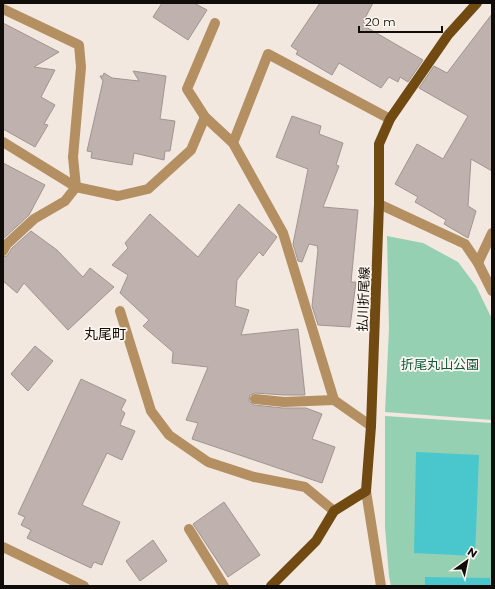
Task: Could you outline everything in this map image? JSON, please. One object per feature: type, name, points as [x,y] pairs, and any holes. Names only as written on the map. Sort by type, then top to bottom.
[{"type":"main road","name":"払川折尾線","points":[[366,491],[371,426],[379,204],[379,144],[390,119],[448,35],[477,3]]},
{"type":"main road","points":[[271,586],[316,541],[334,511],[366,491]]},
{"type":"street","points":[[3,9],[79,45],[81,67],[72,158],[76,187],[65,201],[34,219],[7,244],[3,251]]},
{"type":"street","points":[[215,23],[187,89],[205,117],[233,143],[283,233],[334,400]]},
{"type":"street","points":[[233,143],[268,54],[390,119]]},
{"type":"street","points":[[3,142],[76,187],[118,196],[148,189],[191,150],[205,117]]},
{"type":"street","points":[[379,204],[465,244],[478,263],[492,291]]},
{"type":"street","points":[[478,263],[492,233]]},
{"type":"street","points":[[120,311],[152,410],[169,435],[208,462],[254,477],[304,487],[334,511]]},
{"type":"street","points":[[255,399],[284,402],[334,400],[371,426]]},
{"type":"street","points":[[366,491],[381,586]]},
{"type":"street","points":[[189,529],[224,586]]},
{"type":"street","points":[[3,547],[84,586]]},
{"type":"green space","name":"折尾丸山公園","points":[[387,236],[423,243],[458,262],[476,286],[492,319],[492,420],[385,412],[389,329]]},
{"type":"green space","points":[[385,416],[492,423],[492,586],[391,586],[385,527]]},
{"type":"water","points":[[416,452],[479,455],[475,556],[414,553]]},
{"type":"water","points":[[425,577],[490,578],[491,586],[425,586]]},
{"type":"building","points":[[162,3],[194,3],[207,10],[188,40],[153,17]]},
{"type":"building","points":[[320,3],[373,3],[363,22],[367,25],[366,27],[423,60],[408,82],[400,77],[398,82],[389,77],[381,88],[339,63],[332,75],[296,54],[298,51],[291,46]]},
{"type":"building","points":[[492,14],[492,171],[471,159],[468,206],[476,211],[468,238],[444,224],[446,220],[415,202],[418,197],[395,184],[417,144],[443,159],[468,116],[419,88],[434,66],[447,73]]},
{"type":"building","points":[[3,23],[59,52],[34,67],[55,70],[41,97],[55,105],[44,124],[48,125],[35,147],[3,129]]},
{"type":"building","points":[[133,71],[166,76],[160,119],[175,121],[170,151],[165,151],[164,160],[134,153],[132,165],[91,158],[92,152],[87,151],[103,81],[100,76],[103,76],[104,73],[112,78],[139,81]]},
{"type":"building","points":[[292,116],[321,126],[319,134],[343,143],[336,165],[339,166],[323,207],[358,210],[351,282],[356,282],[350,327],[318,325],[312,306],[318,246],[309,244],[302,262],[298,261],[293,244],[308,169],[276,157]]},
{"type":"building","points":[[3,163],[45,185],[29,215],[3,239]]},
{"type":"building","points":[[239,204],[277,237],[263,256],[259,252],[237,280],[235,306],[249,310],[241,335],[298,329],[305,395],[255,393],[250,395],[249,401],[254,405],[283,408],[306,408],[322,414],[312,439],[335,447],[322,483],[192,439],[198,423],[186,420],[208,367],[172,363],[173,352],[143,326],[149,320],[120,293],[128,275],[112,265],[128,248],[125,243],[150,214],[198,257]]},
{"type":"building","points":[[31,231],[57,250],[83,277],[90,268],[114,287],[68,330],[24,283],[17,293],[3,281],[3,257],[7,256],[12,248]]},
{"type":"building","points":[[35,346],[53,361],[28,391],[11,374]]},
{"type":"building","points":[[81,379],[126,400],[121,410],[125,413],[120,425],[135,431],[122,460],[107,453],[82,505],[120,522],[102,565],[94,562],[91,568],[27,538],[31,530],[21,525],[25,517],[18,514]]},
{"type":"building","points":[[224,502],[260,555],[228,577],[193,524]]},
{"type":"building","points":[[153,540],[167,561],[140,581],[126,561]]},
{"type":"district","name":"丸尾町","points":[[105,334]]}]
